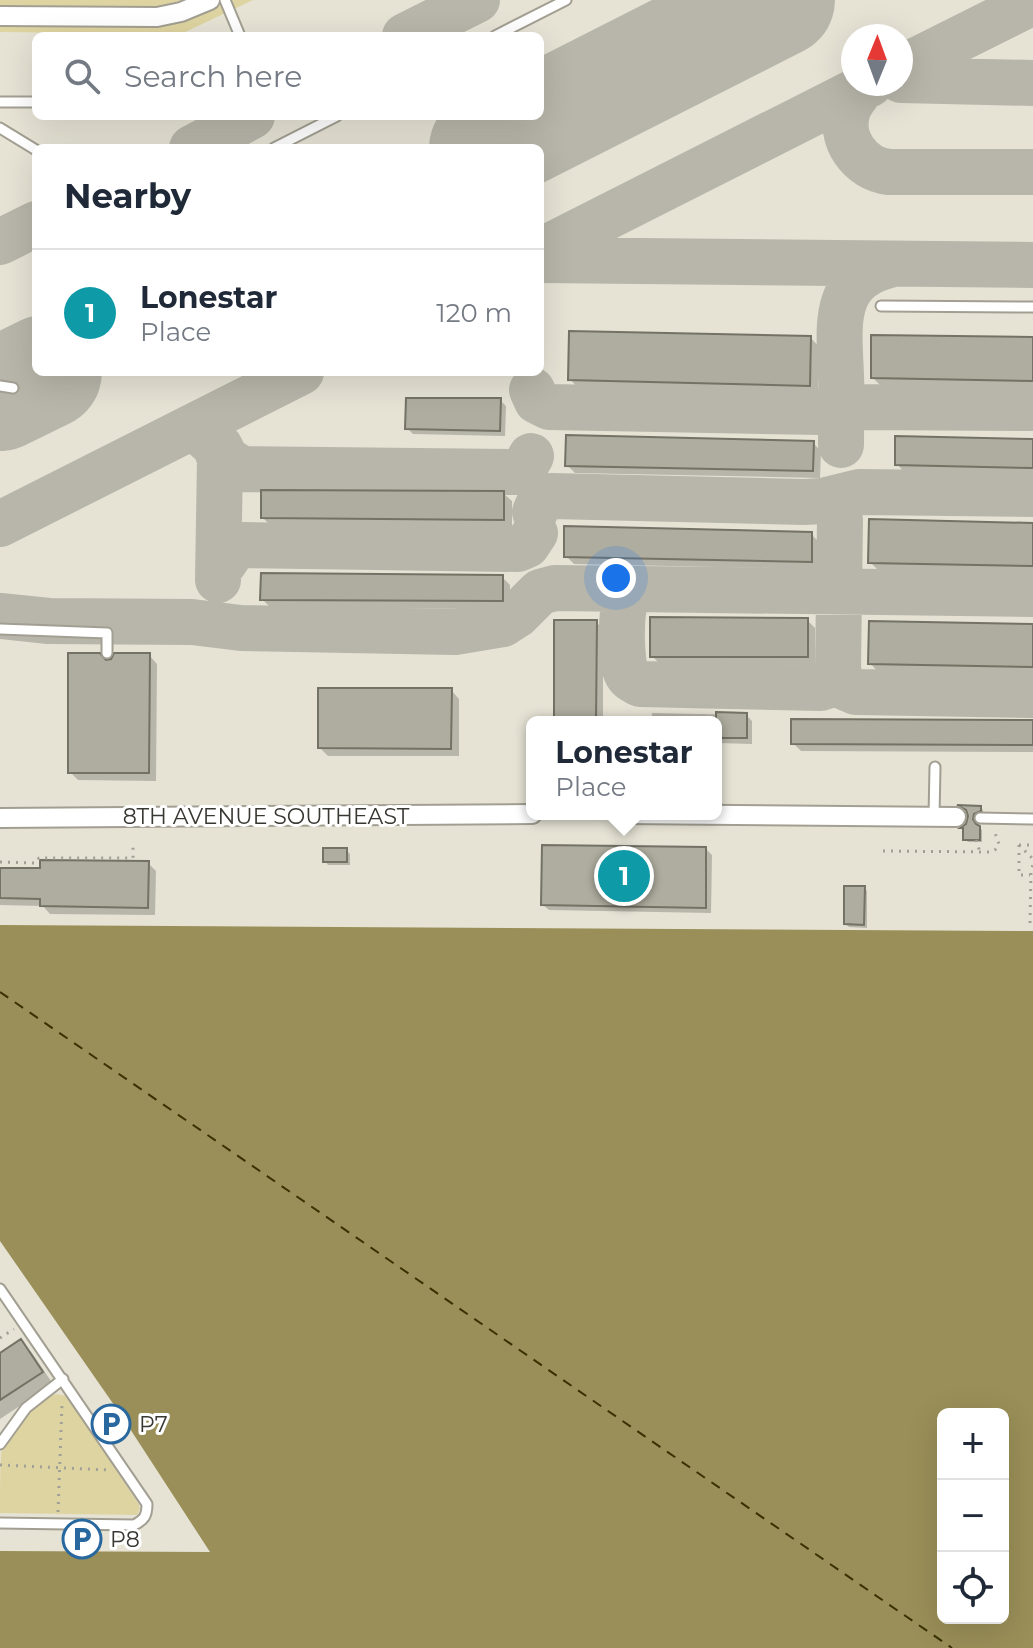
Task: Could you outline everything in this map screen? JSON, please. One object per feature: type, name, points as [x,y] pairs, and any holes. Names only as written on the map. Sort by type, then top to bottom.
[{"type":"street","points":[[0,16],[157,17],[177,6],[210,0]]},
{"type":"street","name":"8TH AVENUE SOUTHEAST","points":[[0,818],[526,814]]},
{"type":"street","points":[[722,815],[956,817]]},
{"type":"lane","points":[[225,0],[238,32]]},
{"type":"lane","points":[[503,32],[566,0]]},
{"type":"lane","points":[[0,102],[32,102]]},
{"type":"lane","points":[[282,144],[329,120]]},
{"type":"lane","points":[[0,128],[32,148]]},
{"type":"lane","points":[[881,306],[1033,307]]},
{"type":"lane","points":[[0,386],[13,388]]},
{"type":"lane","points":[[0,629],[107,633],[107,653]]},
{"type":"lane","points":[[934,817],[935,767]]},
{"type":"lane","points":[[980,818],[1033,819]]},
{"type":"lane","points":[[0,1289],[147,1504],[147,1515],[134,1525],[0,1523]]},
{"type":"lane","points":[[0,1444],[26,1408],[63,1379]]},
{"type":"path","points":[[883,851],[989,852],[997,847],[999,838],[992,831]]},
{"type":"path","points":[[976,840],[980,852]]},
{"type":"path","points":[[1019,845],[1033,845]]},
{"type":"path","points":[[1019,845],[1033,859]]},
{"type":"path","points":[[1019,845],[1019,875],[1030,875]]},
{"type":"path","points":[[0,862],[36,863],[39,858],[133,858],[133,847]]},
{"type":"path","points":[[1030,923],[1030,875],[1033,865]]},
{"type":"path","points":[[58,1524],[63,1379]]},
{"type":"path","points":[[0,1465],[124,1470]]},
{"type":"shaded area","points":[[0,0],[183,0],[156,7],[0,6]]},
{"type":"shaded area","points":[[232,0],[253,0],[185,32],[0,32],[0,26],[157,27],[205,13]]},
{"type":"shaded area","points":[[0,925],[1033,931],[1033,1648],[0,1648],[0,1551],[210,1552],[121,1415],[0,1241]]},
{"type":"shaded area","points":[[56,1394],[67,1396],[138,1503],[140,1508],[137,1515],[0,1513],[1,1454],[8,1435],[21,1418]]},
{"type":"building","points":[[569,331],[811,336],[810,386],[568,380]]},
{"type":"building","points":[[871,335],[1033,337],[1033,381],[871,378]]},
{"type":"building","points":[[406,398],[501,398],[500,431],[405,429]]},
{"type":"building","points":[[566,435],[814,441],[813,471],[565,466]]},
{"type":"building","points":[[895,436],[1033,439],[1033,468],[895,465]]},
{"type":"building","points":[[261,490],[504,491],[504,520],[261,518]]},
{"type":"building","points":[[869,519],[1033,523],[1033,566],[868,563]]},
{"type":"building","points":[[564,526],[812,532],[812,562],[564,557]]},
{"type":"building","points":[[261,573],[503,575],[503,601],[260,600]]},
{"type":"building","points":[[650,617],[808,618],[808,657],[650,657]]},
{"type":"building","points":[[554,620],[597,620],[596,716],[554,716]]},
{"type":"building","points":[[869,621],[1033,624],[1033,667],[868,664]]},
{"type":"building","points":[[68,653],[100,653],[106,660],[111,659],[114,653],[150,653],[149,773],[68,773]]},
{"type":"building","points":[[318,688],[452,688],[451,749],[318,748]]},
{"type":"building","points":[[716,712],[747,713],[747,738],[722,738],[722,716],[716,716]]},
{"type":"building","points":[[791,719],[1033,720],[1033,745],[791,744]]},
{"type":"building","points":[[957,805],[981,806],[981,811],[974,814],[973,819],[980,826],[980,840],[963,840],[963,828],[960,828],[966,824],[968,816],[966,810]]},
{"type":"building","points":[[542,845],[706,847],[706,908],[541,905]]},
{"type":"building","points":[[323,848],[347,848],[347,862],[323,862]]},
{"type":"building","points":[[40,860],[149,861],[148,908],[40,906],[40,899],[0,898],[0,868],[40,868]]},
{"type":"building","points":[[844,886],[865,886],[864,925],[844,924]]},
{"type":"building","points":[[21,1339],[43,1372],[0,1400],[0,1353]]},
{"type":"ferry route","points":[[0,992],[952,1648]]},
{"type":"taxiway","points":[[413,32],[477,0]]},
{"type":"taxiway","points":[[913,62],[1033,2]]},
{"type":"taxiway","points":[[913,80],[1033,83]]},
{"type":"taxiway","points":[[544,249],[846,96]]},
{"type":"taxiway","points":[[856,96],[846,121],[849,141],[861,158],[879,170],[1033,172]]},
{"type":"taxiway","points":[[200,144],[244,120]]},
{"type":"taxiway","points":[[0,242],[32,226]]},
{"type":"taxiway","points":[[544,260],[1033,265]]},
{"type":"taxiway","points":[[841,445],[840,321],[843,306],[858,280],[893,264]]},
{"type":"taxiway","points":[[0,524],[293,376]]},
{"type":"taxiway","points":[[532,390],[537,401],[549,407],[821,412],[833,415],[841,429]]},
{"type":"taxiway","points":[[821,412],[861,407],[1033,408]]},
{"type":"taxiway","points":[[205,437],[215,446],[220,459],[218,580]]},
{"type":"taxiway","points":[[220,447],[226,459],[242,469],[515,472],[525,467],[531,456]]},
{"type":"taxiway","points":[[535,512],[539,503],[551,496],[804,502],[859,492],[1033,494]]},
{"type":"taxiway","points":[[822,501],[836,509],[840,520],[838,669],[842,686],[856,692],[1033,695]]},
{"type":"taxiway","points":[[219,568],[234,549],[242,545],[518,549],[527,545],[535,533]]},
{"type":"taxiway","points":[[0,616],[49,621],[192,622],[241,628],[455,632],[503,624],[540,592],[555,588],[1033,594]]},
{"type":"taxiway","points":[[640,590],[626,601],[622,636],[626,672],[640,684],[821,688],[832,682],[838,669]]},
{"type":"runway","points":[[544,119],[778,0]]},
{"type":"runway","points":[[494,144],[541,120]]},
{"type":"runway","points":[[0,394],[37,376]]},
{"type":"place","name":"Lonestar","points":[[624,876]]},
{"type":"place","name":"P7","points":[[111,1424]]},
{"type":"place","name":"P8","points":[[82,1539]]}]
